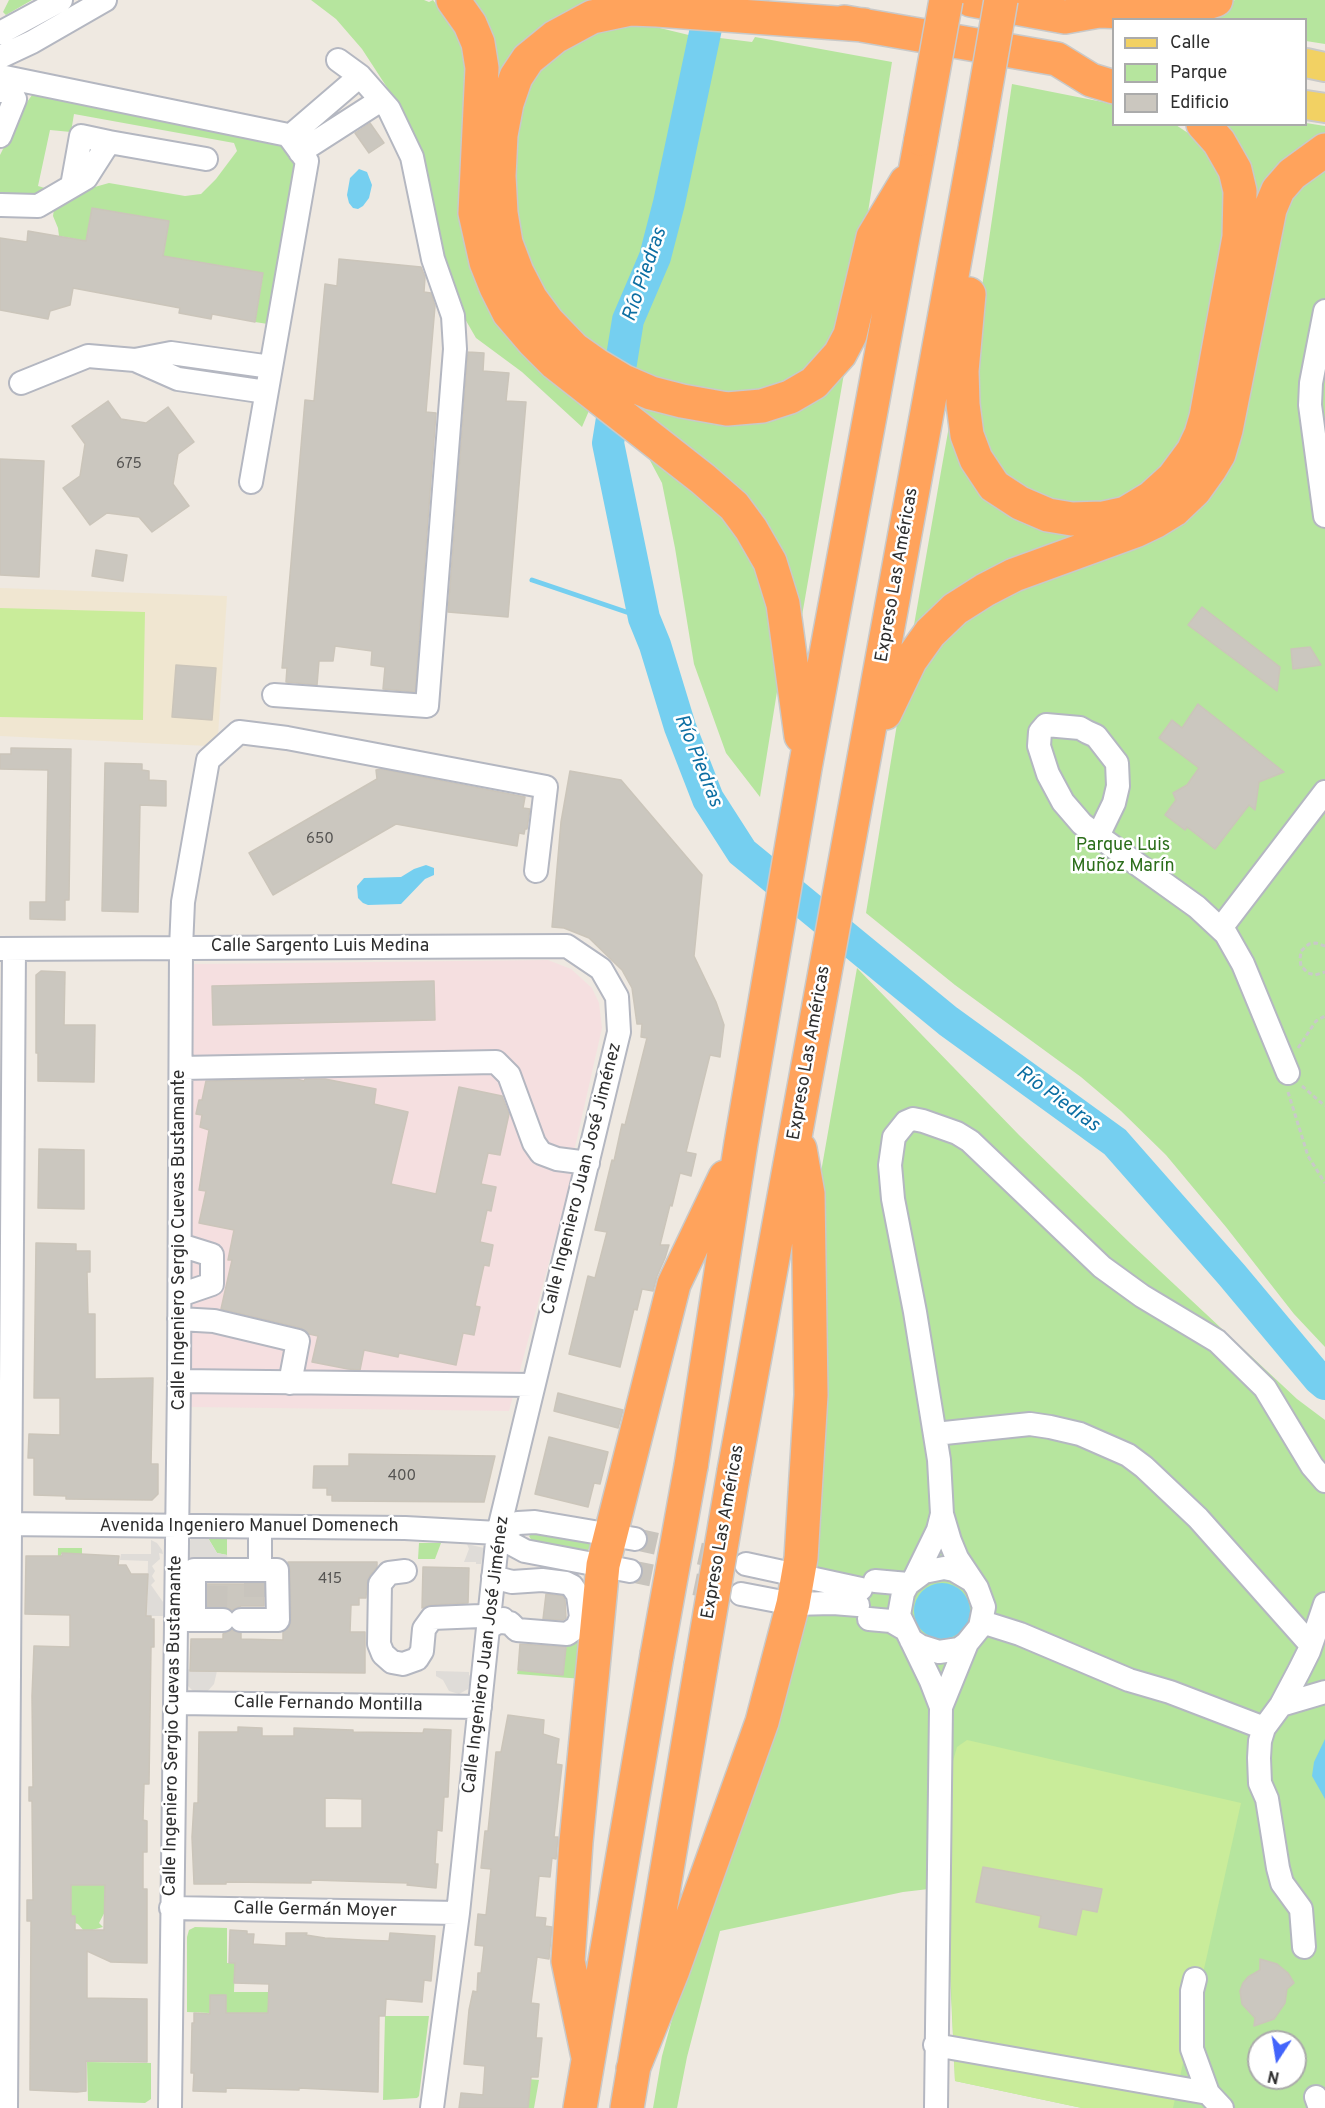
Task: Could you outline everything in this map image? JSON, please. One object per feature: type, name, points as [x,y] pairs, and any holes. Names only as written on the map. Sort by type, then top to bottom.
[{"type":"highway","points":[[453,0],[470,24],[478,43],[482,68],[475,213],[486,262],[509,313],[533,341],[569,360],[651,393],[727,409],[762,406],[790,397],[814,383],[840,354],[850,335],[873,237],[919,152]]},
{"type":"highway","points":[[703,0],[757,14]]},
{"type":"highway","points":[[971,0],[1065,17],[1100,11],[1152,13],[1185,10],[1216,0]]},
{"type":"highway","points":[[580,2108],[690,1466],[741,1143],[799,815],[805,768],[948,6]]},
{"type":"highway","points":[[805,768],[783,604],[770,562],[751,529],[734,506],[663,446],[569,360],[517,272],[506,243],[501,213],[499,176],[501,135],[507,103],[516,77],[528,59],[555,37],[592,17],[630,9],[757,14],[864,25],[1057,59],[1092,80],[1112,87]]},
{"type":"highway","name":"Expreso Las Américas","points":[[627,2108],[734,1471],[974,157],[995,9]]},
{"type":"highway","points":[[974,157],[974,255],[962,372],[967,435],[983,471],[994,486],[1004,494],[1048,515],[1072,519],[1103,518],[1126,513],[1151,498],[1173,478],[1192,451],[1206,417],[1239,237],[1240,191],[1235,170],[1219,142],[1205,126]]},
{"type":"highway","points":[[867,749],[910,661],[930,633],[955,609],[1014,575],[1135,531],[1156,521],[1174,510],[1195,490],[1219,454],[1226,430],[1270,209],[1278,190],[1292,174],[1325,150]]},
{"type":"highway","points":[[633,2069],[673,1970],[762,1722],[818,1592],[801,1558],[811,1395],[808,1194],[796,1130]]},
{"type":"highway","points":[[588,2056],[568,1961],[576,1842],[616,1568],[674,1284],[741,1143]]},
{"type":"main road","points":[[1065,17],[1112,26]]},
{"type":"main road","points":[[1057,59],[1112,69]]},
{"type":"main road","points":[[1307,63],[1325,67]]},
{"type":"main road","points":[[1307,105],[1325,108]]},
{"type":"street","points":[[0,33],[61,0]]},
{"type":"street","points":[[0,57],[32,42],[105,0]]},
{"type":"street","points":[[274,695],[427,706],[455,349],[453,316],[433,259],[411,157],[389,109],[360,76],[338,60]]},
{"type":"street","points":[[295,144],[360,76]]},
{"type":"street","points":[[5,84],[276,132],[295,144],[307,161],[251,482]]},
{"type":"street","points":[[0,136],[15,99],[5,84]]},
{"type":"street","points":[[295,144],[381,100]]},
{"type":"street","points":[[0,206],[38,206],[86,178],[110,142],[206,159]]},
{"type":"street","points":[[1325,310],[1310,399],[1325,516]]},
{"type":"street","points":[[21,383],[88,357],[135,360],[171,353],[271,367]]},
{"type":"street","points":[[135,360],[178,379],[266,392]]},
{"type":"street","points":[[1098,836],[1116,795],[1119,775],[1117,763],[1100,741],[1080,728],[1046,725],[1040,732],[1039,746],[1048,774],[1072,814],[1082,824],[1098,836],[1197,908],[1221,928],[1243,964],[1288,1073]]},
{"type":"street","name":"Calle Ingeniero Sergio Cuevas Bustamante","points":[[170,2108],[171,1908],[176,1703],[222,1617],[177,1526],[181,948],[183,902],[208,760],[239,732],[287,738],[546,787],[536,871]]},
{"type":"street","points":[[1221,928],[1325,792]]},
{"type":"street","name":"Calle Sargento Luis Medina","points":[[7,949],[567,946],[601,969],[617,997]]},
{"type":"street","points":[[6,2108],[7,949]]},
{"type":"street","name":"Calle Ingeniero Juan José Jiménez","points":[[432,2108],[458,1913],[498,1533],[619,1032],[617,997]]},
{"type":"street","points":[[181,1068],[496,1062],[509,1075],[534,1143],[541,1153],[557,1159],[588,1163]]},
{"type":"street","points":[[942,1514],[938,1530],[907,1606],[920,1646],[939,1652],[949,1652],[968,1643],[975,1636],[982,1622],[984,1608],[981,1598],[950,1542],[942,1514],[935,1434],[893,1199],[890,1165],[894,1137],[906,1122],[913,1119],[941,1126],[970,1141],[1102,1267],[1142,1296],[1217,1341],[1265,1388],[1312,1466],[1325,1481]]},
{"type":"street","points":[[180,1245],[212,1255],[212,1284],[180,1295]]},
{"type":"street","points":[[179,1319],[214,1321],[298,1341],[291,1383]]},
{"type":"street","points":[[179,1381],[533,1385]]},
{"type":"street","points":[[935,1434],[1030,1424],[1080,1434],[1128,1455],[1198,1518],[1311,1645]]},
{"type":"street","name":"Avenida Ingeniero Manuel Domenech","points":[[5,1525],[405,1528],[498,1533],[518,1523],[535,1522],[623,1536]]},
{"type":"street","points":[[257,1572],[260,1527]]},
{"type":"street","points":[[498,1533],[525,1551],[616,1568]]},
{"type":"street","points":[[746,1564],[818,1592],[825,1608],[866,1598],[907,1606]]},
{"type":"street","points":[[936,2108],[941,1707],[907,1606],[924,1572],[944,1568],[954,1570],[971,1580]]},
{"type":"street","points":[[194,1570],[217,1573],[277,1570],[278,1620],[222,1617],[194,1570]]},
{"type":"street","points":[[405,1571],[389,1573],[380,1584],[379,1644],[383,1654],[392,1662],[403,1664],[417,1659],[422,1651],[424,1629],[432,1618],[487,1614],[489,1619],[504,1619],[502,1622],[510,1623],[517,1630],[562,1634],[574,1630],[581,1617],[578,1595],[572,1586],[542,1580],[512,1582],[493,1577]]},
{"type":"street","points":[[741,1594],[818,1592],[846,1576],[866,1598],[907,1606]]},
{"type":"street","points":[[1304,1947],[1301,1909],[1282,1883],[1266,1799],[1260,1783],[1258,1758],[1264,1728],[1281,1705],[1311,1645],[1325,1604]]},
{"type":"street","points":[[982,1622],[1020,1634],[1129,1680],[1170,1692],[1264,1728]]},
{"type":"street","points":[[941,1707],[968,1643]]},
{"type":"street","points":[[1281,1705],[1325,1692]]},
{"type":"street","name":"Calle Fernando Montilla","points":[[176,1703],[480,1707]]},
{"type":"street","name":"Calle Germán Moyer","points":[[171,1908],[458,1913]]},
{"type":"street","points":[[1195,1979],[1191,2024],[1192,2049],[1215,2101]]},
{"type":"street","points":[[936,2045],[1215,2101]]},
{"type":"path","points":[[1325,946],[1316,943],[1309,944],[1301,951],[1300,958],[1301,966],[1308,973],[1316,975],[1325,972]]},
{"type":"path","points":[[1325,1016],[1316,1021],[1308,1031],[1288,1073],[1288,1093],[1308,1156],[1325,1183]]},
{"type":"path","points":[[1288,1073],[1325,1106]]},
{"type":"shaded area","points":[[0,588],[227,596],[218,736],[208,746],[0,736]]},
{"type":"shaded area","points":[[548,960],[571,969],[592,988],[599,1003],[602,1028],[575,1147],[573,1173],[509,1411],[190,1407],[194,964]]},
{"type":"shaded area","points":[[208,1538],[217,1553],[227,1555],[228,1561],[185,1561],[185,1550],[191,1539]]},
{"type":"shaded area","points":[[151,1540],[157,1543],[163,1554],[159,1553],[160,1559],[152,1566],[155,1571],[152,1576],[155,1581],[151,1585],[163,1602],[163,1616],[147,1616],[148,1561],[120,1560],[121,1554],[151,1554]]},
{"type":"shaded area","points":[[467,1544],[484,1548],[481,1564],[464,1562],[469,1549]]},
{"type":"shaded area","points":[[183,1669],[217,1671],[214,1684],[207,1692],[193,1691],[185,1683]]},
{"type":"shaded area","points":[[436,1671],[469,1672],[472,1676],[468,1689],[459,1694],[449,1691],[443,1680],[436,1676]]},
{"type":"green space","points":[[9,0],[32,0],[6,15],[3,12]]},
{"type":"green space","points":[[311,0],[424,0],[429,2],[433,0],[455,29],[467,54],[465,178],[591,406],[582,427],[522,372],[476,338],[457,305],[403,112],[362,49],[336,19]]},
{"type":"green space","points":[[473,0],[624,2],[624,4],[594,10],[575,17],[544,33],[512,63],[501,82],[496,99],[487,191],[494,240],[505,276],[515,294],[537,327],[567,356],[564,360],[541,340],[524,318],[505,286],[487,237],[482,186],[491,85],[491,49],[487,27]]},
{"type":"green space","points":[[1235,0],[1325,0],[1325,44],[1307,41],[1307,18],[1194,18],[1217,10]]},
{"type":"green space","points":[[631,21],[697,37],[675,141],[673,167],[663,214],[652,253],[629,304],[617,355],[612,359],[564,320],[522,269],[508,146],[534,66],[557,44]]},
{"type":"green space","points":[[755,37],[892,62],[856,287],[839,337],[807,377],[770,394],[683,392],[630,366],[627,356],[630,332],[664,238],[707,39],[720,38],[752,42]]},
{"type":"green space","points":[[1012,84],[1112,104],[1112,126],[1178,126],[1197,139],[1213,157],[1230,205],[1189,438],[1155,479],[1111,503],[1077,509],[1037,501],[987,458],[967,388]]},
{"type":"green space","points":[[41,92],[277,139],[297,160],[274,325],[255,322],[263,274],[163,256],[168,221],[92,208],[86,241],[59,236],[53,216],[54,209],[84,190],[109,183],[185,196],[201,194],[216,179],[237,151],[234,143],[74,114],[71,132],[50,130],[38,186],[48,189],[34,200],[3,196],[0,193],[0,155],[25,105],[32,95]]},
{"type":"green space","points":[[1307,123],[1325,126],[1325,142],[1256,220],[1213,126],[1307,126]]},
{"type":"green space","name":"Parque Luis Muñoz Marín","points":[[1325,165],[1325,1347],[1294,1314],[1166,1155],[1121,1111],[1081,1077],[955,985],[866,913],[897,724],[919,667],[968,612],[1149,536],[1279,216],[1301,185]]},
{"type":"green space","points":[[845,368],[799,633],[789,594],[637,411],[638,401],[691,416]]},
{"type":"green space","points":[[952,409],[963,456],[1094,528],[911,642]]},
{"type":"green space","points":[[646,453],[725,516],[760,569],[781,667],[760,797],[726,753],[694,664],[662,483]]},
{"type":"green space","points":[[0,608],[145,612],[143,720],[0,717]]},
{"type":"green space","points":[[857,968],[1019,1135],[1130,1243],[1297,1399],[1325,1420],[1325,2108],[1082,2108],[955,2081],[946,1887],[903,1892],[720,1931],[687,2057],[677,2108],[653,2108],[662,2056],[695,1936],[789,1647],[815,1206]]},
{"type":"green space","points":[[534,1532],[586,1541],[591,1548],[586,1551],[532,1541],[529,1536]]},
{"type":"green space","points":[[208,1538],[227,1538],[227,1555],[217,1553]]},
{"type":"green space","points":[[419,1543],[441,1543],[435,1559],[418,1559]]},
{"type":"green space","points":[[58,1548],[82,1548],[82,1555],[61,1554],[62,1587],[57,1614]]},
{"type":"green space","points":[[587,1639],[583,1679],[517,1674],[518,1670],[563,1674],[566,1645],[532,1641]]},
{"type":"green space","points":[[967,1740],[1241,1803],[1173,2108],[1082,2108],[955,2081],[947,1887],[953,1761],[957,1747]]},
{"type":"green space","points":[[53,1881],[105,1883],[109,1904],[99,1923],[103,1927],[85,1932],[78,1924],[65,1920]]},
{"type":"green space","points":[[195,1927],[227,1928],[227,1963],[235,1963],[234,1992],[276,1992],[327,2002],[230,2021],[210,1995],[210,2013],[187,2012],[187,1937],[189,1930]]},
{"type":"green space","points":[[385,2016],[429,2016],[417,2098],[383,2100]]},
{"type":"green space","points":[[87,2062],[151,2063],[151,2099],[145,2103],[88,2101]]},
{"type":"green space","points":[[494,2076],[539,2080],[534,2108],[528,2108]]},
{"type":"water","points":[[359,169],[367,172],[372,185],[369,198],[358,209],[353,208],[349,203],[347,195],[350,178]]},
{"type":"water","points":[[426,865],[434,868],[434,875],[425,879],[401,904],[368,905],[358,898],[357,886],[364,878],[401,877]]},
{"type":"water","points":[[942,1583],[953,1585],[962,1591],[968,1600],[970,1611],[968,1622],[962,1631],[953,1637],[942,1639],[931,1637],[922,1631],[916,1622],[914,1611],[916,1600],[922,1591],[931,1585]]},
{"type":"water","points":[[1325,1739],[1325,1799],[1312,1776],[1314,1762]]},
{"type":"building","points":[[370,123],[384,143],[369,153],[355,133]]},
{"type":"building","points":[[92,208],[169,221],[163,256],[263,273],[255,322],[212,314],[211,319],[179,313],[180,308],[73,288],[70,305],[50,311],[48,319],[0,310],[0,238],[27,242],[28,231],[86,241]]},
{"type":"building","points":[[339,259],[421,267],[425,277],[424,292],[431,293],[435,306],[426,412],[436,413],[415,692],[383,689],[385,667],[371,665],[372,651],[335,646],[333,661],[319,661],[317,685],[286,682],[287,668],[282,668],[305,400],[314,401],[325,284],[337,286]]},
{"type":"building","points":[[468,352],[484,353],[483,371],[509,373],[506,401],[526,402],[508,617],[448,612]]},
{"type":"building","points":[[108,401],[121,419],[146,423],[168,407],[194,442],[178,454],[173,484],[189,506],[152,532],[139,517],[107,513],[90,525],[63,488],[80,476],[85,444],[72,426]]},
{"type":"building","points":[[0,459],[44,461],[39,577],[0,575]]},
{"type":"building","points":[[96,550],[127,555],[123,581],[92,576]]},
{"type":"building","points":[[1202,607],[1280,667],[1277,691],[1188,625]]},
{"type":"building","points":[[1310,647],[1321,665],[1293,669],[1291,649]]},
{"type":"building","points":[[176,665],[216,668],[212,720],[172,717]]},
{"type":"building","points":[[1198,704],[1284,772],[1259,782],[1255,810],[1249,805],[1215,849],[1187,827],[1185,830],[1165,815],[1176,800],[1173,793],[1187,785],[1199,768],[1159,738],[1172,720],[1182,728]]},
{"type":"building","points":[[11,748],[71,749],[69,900],[65,900],[65,920],[30,919],[30,902],[46,902],[48,770],[0,769],[0,754],[11,754]]},
{"type":"building","points":[[105,763],[142,764],[142,770],[149,771],[149,780],[166,781],[166,806],[140,805],[138,912],[102,911]]},
{"type":"building","points":[[381,769],[525,797],[523,808],[530,809],[527,829],[524,834],[519,833],[517,846],[396,824],[273,895],[249,853],[377,779],[376,770]]},
{"type":"building","points":[[570,771],[621,780],[702,875],[694,956],[716,1002],[724,1025],[720,1057],[710,1055],[686,1152],[696,1154],[691,1176],[680,1173],[660,1245],[669,1245],[665,1258],[653,1291],[642,1289],[637,1310],[634,1309],[620,1367],[569,1354],[588,1276],[595,1278],[607,1232],[595,1230],[612,1160],[614,1161],[622,1124],[625,1125],[647,1038],[641,1037],[642,1024],[637,1024],[632,988],[622,970],[589,938],[564,928],[552,927],[561,822]]},
{"type":"building","points":[[41,971],[65,972],[64,1025],[95,1025],[94,1082],[38,1081],[36,975]]},
{"type":"building","points":[[434,981],[435,1020],[213,1025],[212,986]]},
{"type":"building","points":[[297,1079],[304,1081],[305,1079],[325,1079],[376,1089],[374,1104],[408,1112],[391,1184],[436,1194],[459,1087],[502,1096],[509,1114],[500,1155],[488,1153],[481,1184],[496,1187],[491,1211],[487,1210],[480,1242],[493,1245],[489,1266],[484,1265],[475,1306],[480,1307],[474,1335],[463,1333],[456,1365],[399,1353],[398,1357],[364,1350],[360,1370],[312,1362],[318,1336],[309,1334],[301,1328],[221,1309],[232,1260],[228,1260],[234,1230],[199,1223],[206,1191],[199,1190],[209,1130],[200,1127],[202,1115],[196,1114],[199,1100],[202,1100],[206,1081]]},
{"type":"building","points":[[39,1149],[84,1150],[84,1209],[38,1208]]},
{"type":"building","points":[[36,1243],[76,1244],[76,1251],[90,1251],[90,1272],[87,1272],[88,1314],[95,1314],[95,1379],[153,1378],[151,1464],[158,1464],[158,1494],[152,1500],[66,1499],[66,1496],[34,1495],[34,1458],[28,1458],[29,1434],[60,1435],[60,1398],[34,1398]]},
{"type":"building","points":[[558,1393],[623,1410],[618,1428],[554,1411]]},
{"type":"building","points":[[549,1437],[608,1452],[600,1484],[594,1483],[588,1507],[535,1494]]},
{"type":"building","points":[[349,1454],[495,1456],[484,1502],[332,1501],[332,1495],[327,1495],[327,1488],[313,1488],[314,1466],[349,1466]]},
{"type":"building","points":[[62,1553],[119,1556],[118,1565],[126,1565],[131,1574],[148,1574],[146,1616],[154,1619],[154,1647],[151,1647],[149,1784],[144,1784],[143,1820],[147,1821],[147,1852],[143,1852],[143,1889],[147,1889],[147,1963],[111,1962],[87,1951],[87,1998],[147,1999],[147,2062],[86,2061],[86,2091],[77,2092],[30,2090],[31,1921],[27,1921],[27,1900],[33,1900],[32,1801],[29,1801],[29,1787],[33,1787],[34,1646],[70,1647],[70,1615],[25,1614],[26,1556],[62,1556]],"holes":[[[71,1885],[105,1885],[104,1930],[75,1930],[75,1916],[71,1916]]]},
{"type":"building","points":[[288,1562],[377,1562],[377,1567],[367,1583],[366,1598],[359,1598],[359,1605],[351,1605],[350,1632],[365,1632],[365,1673],[190,1671],[191,1639],[223,1639],[223,1634],[232,1630],[241,1633],[241,1639],[283,1640],[283,1632],[289,1627],[291,1620]]},
{"type":"building","points":[[423,1567],[469,1568],[468,1603],[431,1605],[422,1608]]},
{"type":"building","points":[[207,1584],[264,1584],[264,1606],[241,1606],[232,1610],[207,1606]]},
{"type":"building","points":[[546,1594],[563,1596],[566,1618],[563,1620],[543,1619]]},
{"type":"building","points":[[520,1644],[566,1647],[563,1675],[518,1670]]},
{"type":"building","points":[[508,1715],[544,1720],[543,1734],[559,1739],[556,1764],[562,1765],[554,1837],[558,1837],[556,1859],[552,1858],[550,1877],[539,1876],[535,1917],[546,1918],[545,1926],[552,1927],[549,1959],[537,1957],[531,2003],[539,2004],[536,2038],[542,2038],[538,2077],[531,2077],[528,2108],[459,2108],[461,2093],[483,2095],[485,2066],[464,2064],[469,2010],[473,1991],[477,1992],[478,1973],[481,1973],[484,1946],[475,1945],[478,1914],[486,1915],[491,1869],[481,1868],[485,1831],[488,1831],[496,1752],[501,1752]]},
{"type":"building","points":[[238,1727],[262,1728],[262,1736],[294,1736],[294,1728],[423,1733],[424,1729],[451,1730],[448,1797],[444,1797],[442,1831],[437,1830],[436,1888],[407,1885],[408,1883],[311,1880],[311,1883],[194,1884],[192,1837],[194,1803],[198,1803],[199,1732],[238,1732]],"holes":[[[325,1798],[362,1799],[362,1828],[325,1828]]]},
{"type":"building","points":[[983,1867],[1102,1889],[1097,1912],[1082,1909],[1076,1935],[1039,1927],[1041,1916],[976,1902]]},
{"type":"building","points":[[230,1930],[247,1931],[247,1934],[254,1934],[253,1944],[286,1946],[286,1933],[307,1933],[306,1935],[325,1938],[389,1941],[390,1933],[435,1936],[431,1981],[424,1980],[422,2002],[386,1999],[385,2016],[379,2016],[378,2092],[299,2088],[299,2090],[226,2088],[226,2092],[193,2091],[192,2023],[194,2023],[194,2013],[210,2014],[210,1995],[226,1995],[226,2013],[268,2013],[269,1984],[234,1983],[235,1963],[229,1963]]},
{"type":"building","points":[[1260,1959],[1277,1964],[1288,1973],[1294,1983],[1287,1989],[1285,2003],[1274,2019],[1254,2026],[1255,2018],[1242,2004],[1240,1991],[1248,1977],[1260,1970]]},
{"type":"waterway","name":"Río Piedras","points":[[712,0],[669,203],[655,257],[628,320],[608,443],[644,618],[655,645],[680,727],[708,799],[742,852],[948,1021],[1115,1142],[1325,1384]]},
{"type":"waterway","points":[[532,580],[644,618]]},
{"type":"tunnel","points":[[635,1539],[733,1561]]},
{"type":"tunnel","points":[[630,1571],[728,1591]]},
{"type":"tunnel","points":[[216,1608],[217,1575]]},
{"type":"tunnel","points":[[255,1575],[255,1608]]}]
